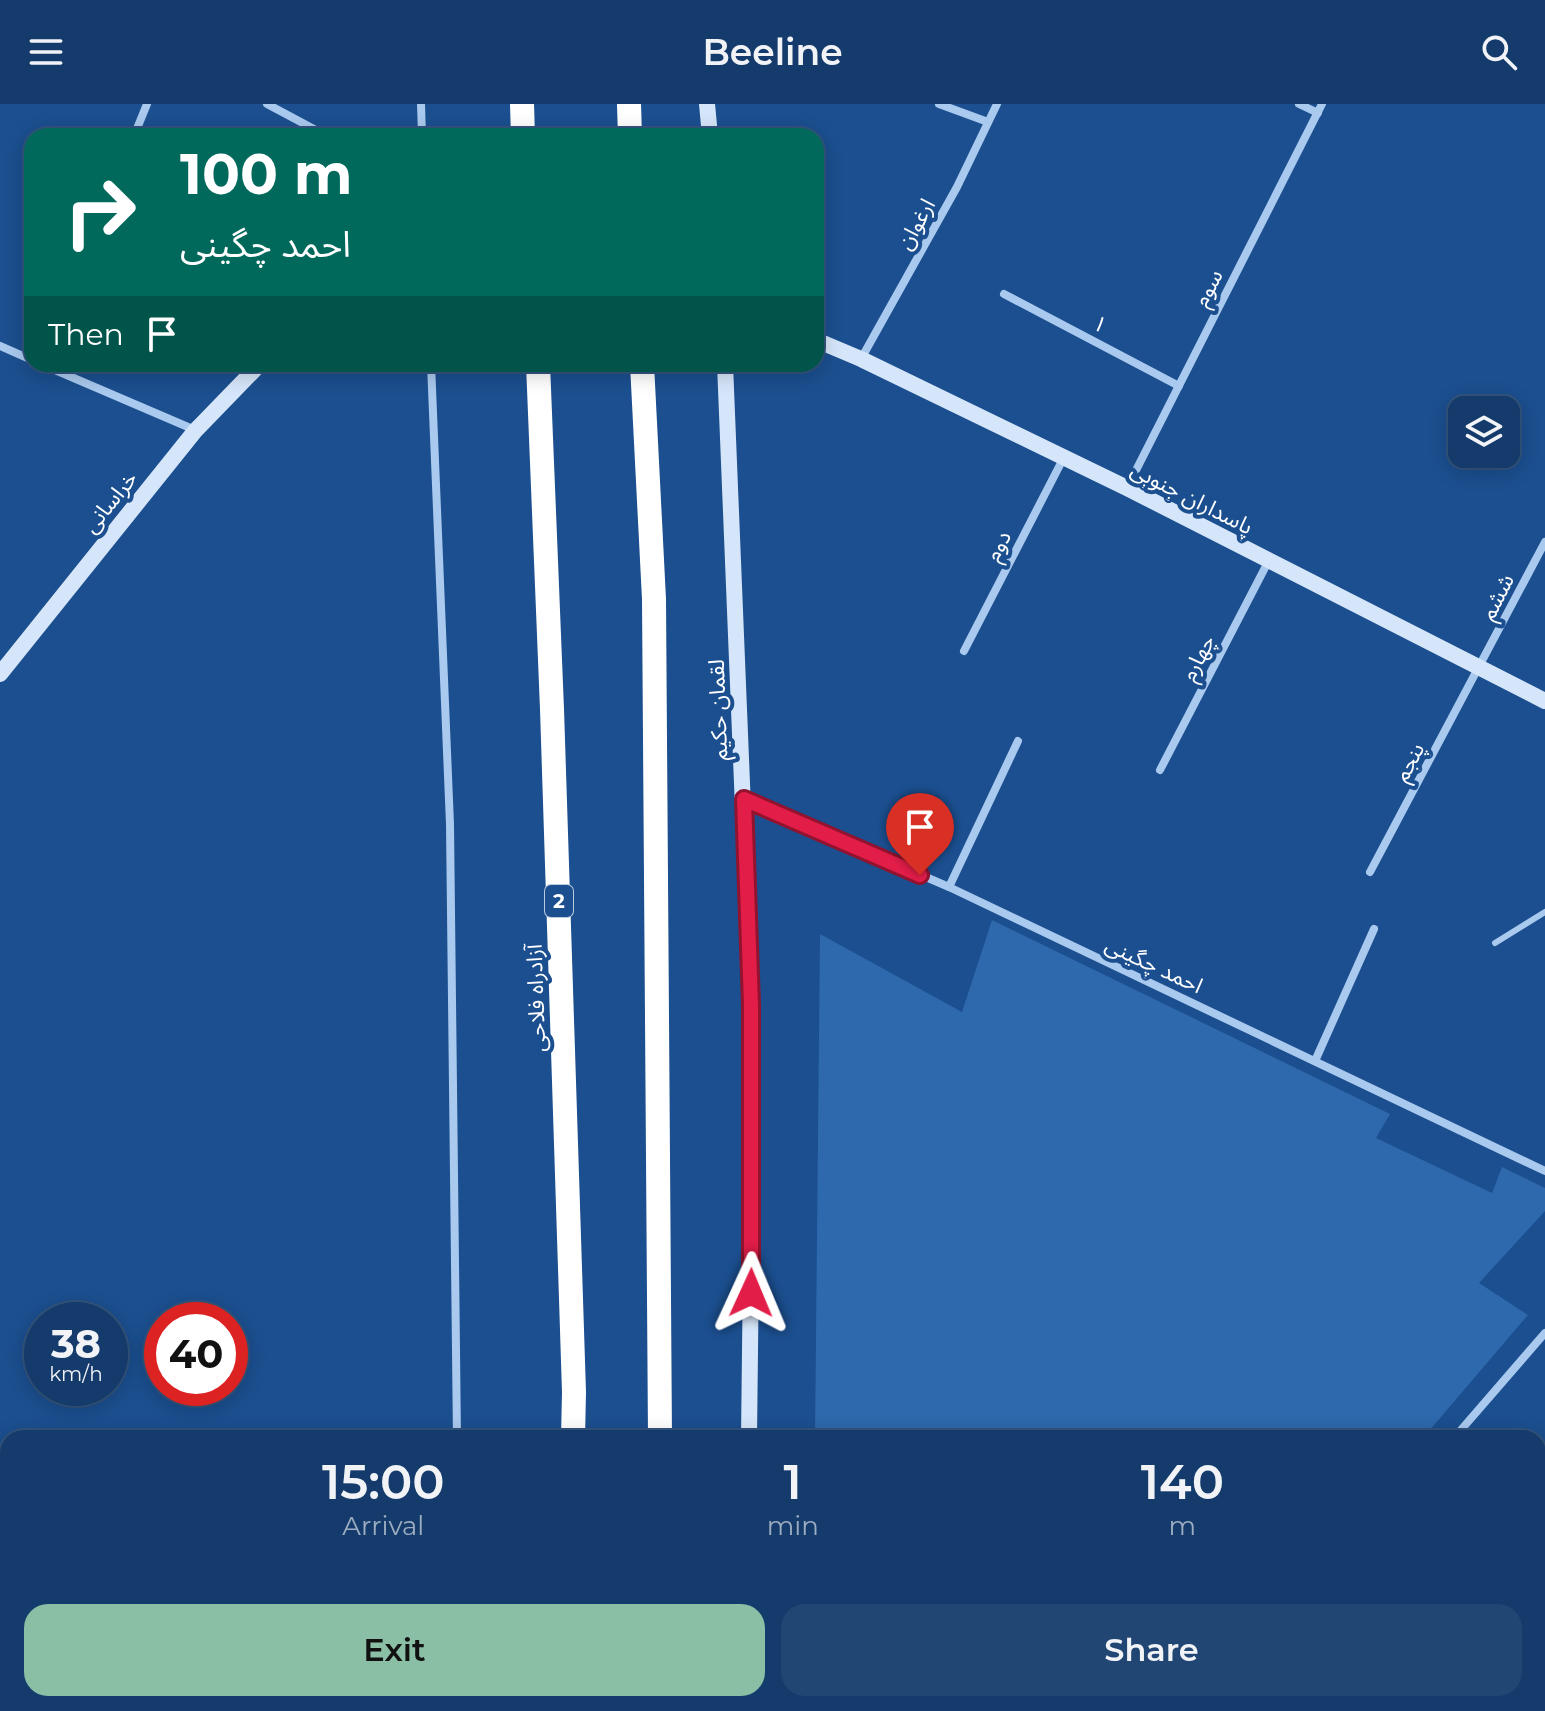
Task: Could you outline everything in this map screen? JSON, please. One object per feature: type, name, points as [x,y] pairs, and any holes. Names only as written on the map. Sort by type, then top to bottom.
[{"type":"highway","points":[[522,104],[523,128]]},
{"type":"highway","points":[[629,104],[630,128]]},
{"type":"highway","name":"آزادراه فلاحی","points":[[538,372],[553,724],[573,1430]]},
{"type":"highway","points":[[642,372],[654,599],[660,1430]]},
{"type":"street","points":[[137,128],[147,104]]},
{"type":"street","points":[[267,104],[312,128]]},
{"type":"street","points":[[421,104],[422,128]]},
{"type":"street","points":[[707,104],[709,128]]},
{"type":"street","points":[[939,104],[988,122]]},
{"type":"street","name":"ارغوان","points":[[861,359],[957,187],[997,104]]},
{"type":"street","points":[[1299,104],[1320,108]]},
{"type":"street","name":"سوم","points":[[1127,488],[1320,108]]},
{"type":"street","name":"۱","points":[[1004,294],[1179,386]]},
{"type":"street","name":"پاسداران جنوبی","points":[[824,343],[1127,488],[1545,701]]},
{"type":"street","points":[[0,346],[24,356]]},
{"type":"street","points":[[59,372],[195,431]]},
{"type":"street","name":"خراسانی","points":[[0,674],[195,431],[252,372]]},
{"type":"street","points":[[431,372],[450,824],[457,1430]]},
{"type":"street","name":"لقمان حکیم","points":[[725,372],[751,1005],[749,1430]]},
{"type":"street","name":"دوم","points":[[964,651],[1063,459]]},
{"type":"street","name":"ششم","points":[[1480,669],[1545,542]]},
{"type":"street","name":"چهارم","points":[[1160,770],[1268,562]]},
{"type":"street","name":"پنجم","points":[[1370,872],[1480,669]]},
{"type":"street","points":[[949,887],[1018,741]]},
{"type":"street","name":"احمد چگینی","points":[[744,799],[949,887],[1545,1171]]},
{"type":"street","points":[[1315,1061],[1374,929]]},
{"type":"street","points":[[1461,1430],[1545,1333]]},
{"type":"lane","points":[[1495,943],[1545,912]]},
{"type":"shaded area","points":[[992,920],[1390,1114],[1376,1138],[1492,1193],[1502,1167],[1545,1188],[1545,1211],[1479,1283],[1528,1315],[1430,1430],[815,1430],[820,934],[962,1012]]},
{"type":"route","points":[[751,1293],[751,1005],[744,799],[920,875]]}]
